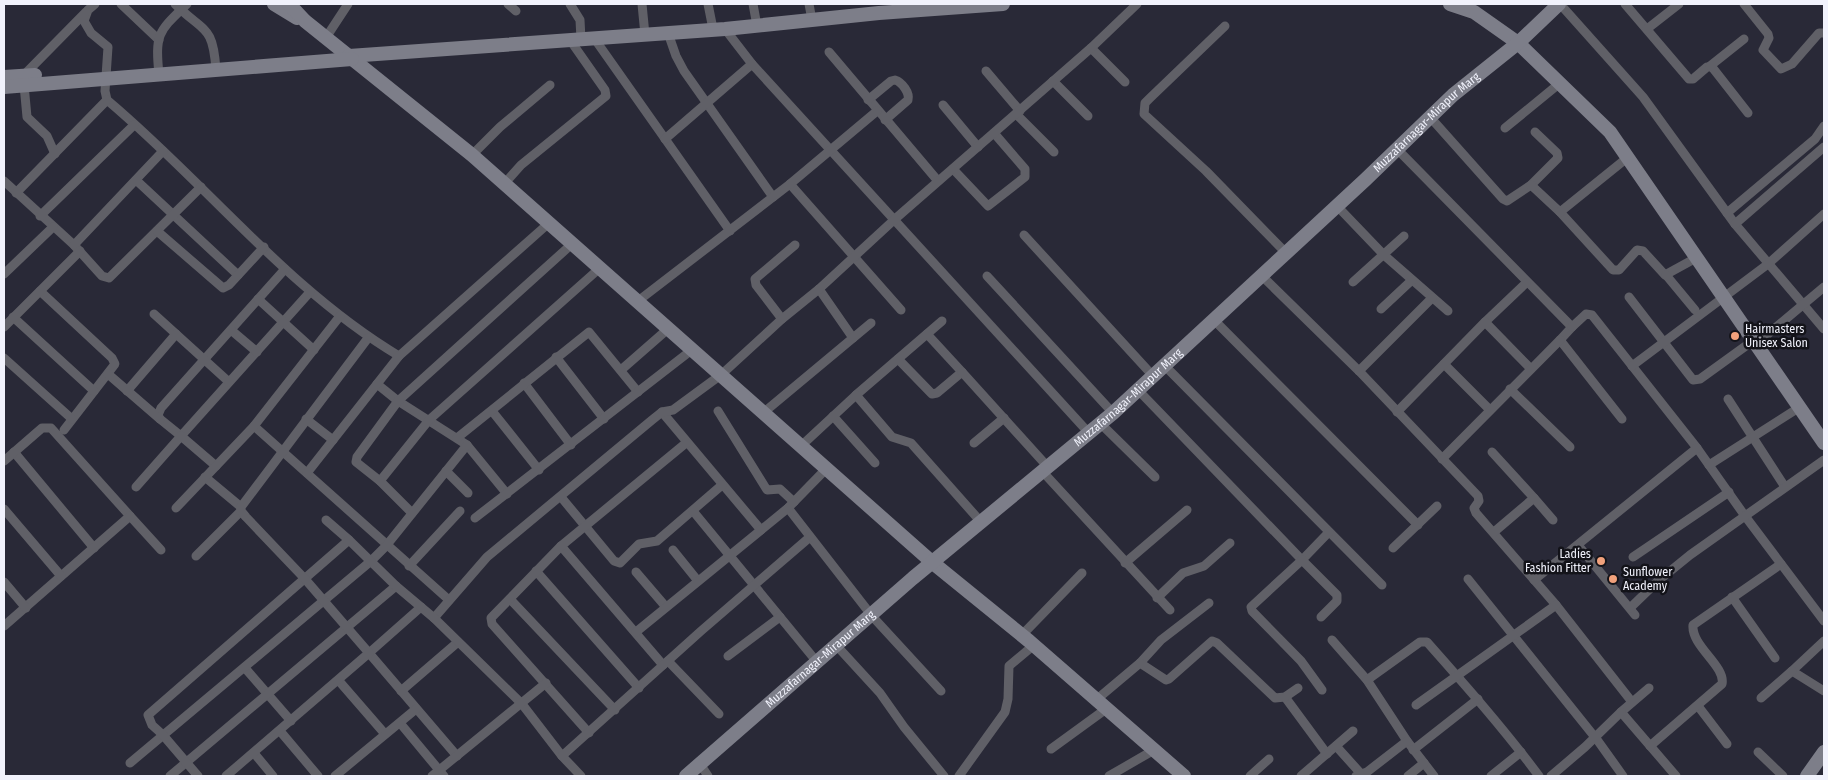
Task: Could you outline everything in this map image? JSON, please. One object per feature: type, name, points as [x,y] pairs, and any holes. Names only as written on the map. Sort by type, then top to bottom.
[{"type":"main road","points":[[274,4],[294,17],[305,21]]},
{"type":"main road","points":[[289,4],[305,21],[327,36],[349,56],[472,155],[933,562],[1034,645],[1184,776]]},
{"type":"main road","points":[[4,87],[24,81],[107,74],[668,33],[757,26],[927,7],[1002,4]]},
{"type":"main road","points":[[1450,4],[1474,12],[1518,43],[1610,132],[1824,443]]},
{"type":"main road","name":"Muzzafarnagar-Mirapur Marg","points":[[686,776],[933,562],[1154,377],[1337,206],[1453,94],[1518,43],[1559,4]]},
{"type":"main road","points":[[4,77],[24,81]]},
{"type":"main road","points":[[1807,776],[1824,752]]},
{"type":"street","points":[[121,4],[158,40]]},
{"type":"street","points":[[327,36],[348,4]]},
{"type":"street","points":[[508,4],[516,11]]},
{"type":"street","points":[[504,183],[522,165],[606,96],[581,39],[580,20],[572,4]]},
{"type":"street","points":[[642,4],[646,34]]},
{"type":"street","points":[[708,4],[719,29],[832,150],[1088,432]]},
{"type":"street","points":[[753,4],[757,26]]},
{"type":"street","points":[[809,4],[812,20]]},
{"type":"street","points":[[434,618],[487,558],[662,412],[673,410],[722,374],[938,181],[1091,48],[1137,4]]},
{"type":"street","points":[[1559,4],[1643,96],[1727,213],[1768,264],[1824,328]]},
{"type":"street","points":[[1625,4],[1690,80],[1744,38]]},
{"type":"street","points":[[1647,29],[1679,4]]},
{"type":"street","points":[[1744,4],[1768,34],[1769,39],[1764,50],[1781,69],[1792,64],[1819,33],[1824,33]]},
{"type":"street","points":[[159,70],[158,40],[161,30],[181,6],[210,34],[214,44],[216,66]]},
{"type":"street","points":[[92,7],[84,21],[108,47],[105,90],[107,100],[310,292],[368,338],[399,356]]},
{"type":"street","points":[[55,154],[47,136],[27,117],[24,81],[92,7]]},
{"type":"street","points":[[1224,26],[1145,103],[1144,114],[1286,253]]},
{"type":"street","points":[[668,33],[676,56],[774,197]]},
{"type":"street","points":[[581,39],[665,139],[730,231]]},
{"type":"street","points":[[1091,48],[1125,82]]},
{"type":"street","points":[[829,52],[938,181]]},
{"type":"street","points":[[665,139],[752,64]]},
{"type":"street","points":[[1710,66],[1748,114]]},
{"type":"street","points":[[986,71],[1018,112],[1054,152]]},
{"type":"street","points":[[868,100],[891,82],[895,80],[900,82],[908,94],[908,100],[885,120]]},
{"type":"street","points":[[1053,81],[1088,116]]},
{"type":"street","points":[[1505,128],[1560,83]]},
{"type":"street","points":[[472,155],[500,127],[550,85]]},
{"type":"street","points":[[16,193],[107,100]]},
{"type":"street","points":[[942,105],[978,147]]},
{"type":"street","points":[[638,301],[774,197],[877,111]]},
{"type":"street","points":[[1430,117],[1503,199],[1509,201],[1531,185],[1558,158],[1557,153],[1535,132]]},
{"type":"street","points":[[40,216],[134,125]]},
{"type":"street","points":[[1727,213],[1815,139],[1824,126]]},
{"type":"street","points":[[953,169],[988,206],[1025,177],[1025,169],[994,133]]},
{"type":"street","points":[[1736,224],[1824,147]]},
{"type":"street","points":[[1397,149],[1526,283],[1572,327]]},
{"type":"street","points":[[4,327],[40,291],[163,151]]},
{"type":"street","points":[[1560,212],[1627,158]]},
{"type":"street","points":[[136,180],[238,275]]},
{"type":"street","points":[[4,181],[77,248],[102,276],[109,278],[200,187]]},
{"type":"street","points":[[790,184],[853,258],[901,310]]},
{"type":"street","points":[[1531,185],[1560,212],[1613,270],[1619,270],[1635,251],[1640,250],[1666,275],[1695,310]]},
{"type":"street","points":[[1337,206],[1384,255],[1448,311]]},
{"type":"street","points":[[1632,366],[1768,264],[1824,214]]},
{"type":"street","points":[[307,473],[399,356],[549,223]]},
{"type":"street","points":[[4,274],[53,227]]},
{"type":"street","points":[[157,230],[219,286],[226,287],[264,247]]},
{"type":"street","points":[[1024,235],[1154,377]]},
{"type":"street","points":[[1354,282],[1404,236]]},
{"type":"street","points":[[412,513],[356,460],[398,400],[573,243]]},
{"type":"street","points":[[782,319],[756,285],[755,279],[795,245]]},
{"type":"street","points":[[1666,275],[1696,258]]},
{"type":"street","points":[[380,481],[429,420],[601,267]]},
{"type":"street","points":[[160,419],[158,415],[161,408],[285,269]]},
{"type":"street","points":[[987,276],[1113,413]]},
{"type":"street","points":[[1262,276],[1360,371],[1479,498],[1475,511],[1556,605],[1632,702]]},
{"type":"street","points":[[1381,308],[1412,280]]},
{"type":"street","points":[[1397,412],[1526,283]]},
{"type":"street","points":[[1629,297],[1691,379],[1697,380],[1755,342],[1824,286]]},
{"type":"street","points":[[819,289],[853,338]]},
{"type":"street","points":[[40,291],[112,358],[115,364],[64,430]]},
{"type":"street","points":[[136,487],[310,292]]},
{"type":"street","points":[[1360,371],[1432,298]]},
{"type":"street","points":[[258,299],[314,350]]},
{"type":"street","points":[[154,314],[229,382]]},
{"type":"street","points":[[1442,459],[1530,368],[1585,315],[1590,314],[1710,465],[1745,516],[1824,621]]},
{"type":"street","points":[[176,508],[254,426],[340,316]]},
{"type":"street","points":[[14,317],[94,392]]},
{"type":"street","points":[[1214,320],[1418,525]]},
{"type":"street","points":[[763,413],[871,322]]},
{"type":"street","points":[[801,446],[856,395],[942,322]]},
{"type":"street","points":[[1485,322],[1530,368]]},
{"type":"street","points":[[620,370],[669,328]]},
{"type":"street","points":[[231,330],[256,352]]},
{"type":"street","points":[[457,438],[588,332],[638,392]]},
{"type":"street","points":[[127,391],[176,334]]},
{"type":"street","points":[[927,334],[1004,418],[1125,563],[1170,610]]},
{"type":"street","points":[[196,556],[241,509],[368,338]]},
{"type":"street","points":[[1560,340],[1622,419]]},
{"type":"street","points":[[475,518],[693,349]]},
{"type":"street","points":[[556,357],[604,418]]},
{"type":"street","points":[[4,358],[72,419]]},
{"type":"street","points":[[898,359],[932,394],[937,393],[962,372]]},
{"type":"street","points":[[1444,364],[1490,410]]},
{"type":"street","points":[[1165,366],[1382,585]]},
{"type":"street","points":[[108,374],[216,466]]},
{"type":"street","points":[[524,383],[571,445]]},
{"type":"street","points":[[377,384],[467,445],[507,494]]},
{"type":"street","points":[[1510,389],[1570,447]]},
{"type":"street","points":[[1138,390],[1337,595],[1337,600],[1321,617]]},
{"type":"street","points":[[856,395],[892,437],[911,444],[981,522]]},
{"type":"street","points":[[1728,399],[1785,487]]},
{"type":"street","points":[[1710,465],[1800,407]]},
{"type":"street","points":[[492,411],[539,470]]},
{"type":"street","points":[[718,411],[767,490],[780,489],[810,537],[872,616],[941,691]]},
{"type":"street","points":[[662,412],[686,443],[761,530]]},
{"type":"street","points":[[833,416],[875,463]]},
{"type":"street","points":[[974,443],[1004,418]]},
{"type":"street","points":[[306,419],[333,440]]},
{"type":"street","points":[[1100,423],[1155,477]]},
{"type":"street","points":[[254,426],[386,546],[449,600]]},
{"type":"street","points":[[4,461],[42,428],[51,428],[162,550]]},
{"type":"street","points":[[589,733],[492,624],[491,618],[561,546],[686,443]]},
{"type":"street","points":[[130,763],[323,602],[386,546],[467,445]]},
{"type":"street","points":[[1534,580],[1697,448]]},
{"type":"street","points":[[14,452],[94,548]]},
{"type":"street","points":[[1492,452],[1553,520]]},
{"type":"street","points":[[1578,545],[1632,612],[1658,581],[1690,555],[1824,460]]},
{"type":"street","points":[[636,632],[761,530],[791,504],[827,468]]},
{"type":"street","points":[[446,471],[468,494]]},
{"type":"street","points":[[206,477],[241,509],[305,579],[456,756]]},
{"type":"street","points":[[561,497],[614,561],[620,563],[639,544],[657,541],[722,485]]},
{"type":"street","points":[[1633,557],[1728,492]]},
{"type":"street","points":[[1494,532],[1534,498]]},
{"type":"street","points":[[1393,548],[1437,506]]},
{"type":"street","points":[[4,510],[61,576]]},
{"type":"street","points":[[1125,563],[1187,510]]},
{"type":"street","points":[[409,566],[460,511]]},
{"type":"street","points":[[693,511],[729,556],[755,584],[817,662]]},
{"type":"street","points":[[4,626],[130,516]]},
{"type":"street","points":[[326,520],[396,586],[434,618],[522,704],[562,756],[581,776]]},
{"type":"street","points":[[1322,690],[1301,661],[1251,609],[1252,605],[1302,560],[1329,532]]},
{"type":"street","points":[[562,756],[810,537]]},
{"type":"street","points":[[198,776],[188,762],[152,725],[148,715],[349,540]]},
{"type":"street","points":[[1157,598],[1183,573],[1207,563],[1230,543]]},
{"type":"street","points":[[561,546],[636,632],[719,714]]},
{"type":"street","points":[[673,550],[698,581]]},
{"type":"street","points":[[1650,746],[1720,687],[1723,680],[1694,636],[1693,625],[1781,564]]},
{"type":"street","points":[[536,571],[639,688]]},
{"type":"street","points":[[636,572],[666,607]]},
{"type":"street","points":[[1022,635],[1082,573]]},
{"type":"street","points":[[1468,579],[1623,776]]},
{"type":"street","points":[[4,582],[26,608]]},
{"type":"street","points":[[170,776],[396,586]]},
{"type":"street","points":[[1732,597],[1775,658]]},
{"type":"street","points":[[510,599],[614,710]]},
{"type":"street","points":[[1050,749],[1101,704],[1161,640],[1208,603]]},
{"type":"street","points":[[1416,706],[1513,638],[1556,605]]},
{"type":"street","points":[[226,776],[339,681],[421,607]]},
{"type":"street","points":[[728,656],[780,616]]},
{"type":"street","points":[[1332,640],[1367,680],[1407,742],[1434,776]]},
{"type":"street","points":[[1140,662],[1168,680],[1210,641],[1215,641],[1272,697],[1278,699],[1298,688]]},
{"type":"street","points":[[1367,680],[1422,641],[1427,642],[1478,699],[1539,776]]},
{"type":"street","points":[[1761,698],[1824,641]]},
{"type":"street","points":[[401,691],[458,642]]},
{"type":"street","points":[[836,645],[880,693],[908,733],[944,776]]},
{"type":"street","points":[[959,776],[1005,712],[1008,699],[1009,666],[1034,645]]},
{"type":"street","points":[[245,668],[291,721]]},
{"type":"street","points":[[1792,671],[1824,691]]},
{"type":"street","points":[[339,681],[384,734]]},
{"type":"street","points":[[400,723],[439,774],[456,756],[546,683]]},
{"type":"street","points":[[1551,776],[1649,688]]},
{"type":"street","points":[[1285,696],[1327,754]]},
{"type":"street","points":[[1413,750],[1478,699]]},
{"type":"street","points":[[1698,706],[1727,744]]},
{"type":"street","points":[[337,776],[384,734],[416,709]]},
{"type":"street","points":[[1621,712],[1676,776]]},
{"type":"street","points":[[1301,776],[1353,731]]},
{"type":"street","points":[[280,732],[318,776]]},
{"type":"street","points":[[1336,746],[1360,776],[1407,742]]},
{"type":"street","points":[[1109,776],[1154,750]]},
{"type":"street","points":[[1491,776],[1521,752]]},
{"type":"street","points":[[1758,752],[1783,776]]},
{"type":"street","points":[[254,754],[273,776]]},
{"type":"street","points":[[1250,776],[1269,758]]},
{"type":"street","points":[[1408,776],[1424,763]]},
{"type":"street","points":[[700,764],[708,776]]},
{"type":"place","name":"Hairmasters Unisex Salon","points":[[1735,336]]},
{"type":"place","name":"Ladies Fashion Fitter","points":[[1601,561]]},
{"type":"place","name":"Sunflower Academy","points":[[1613,579]]}]
